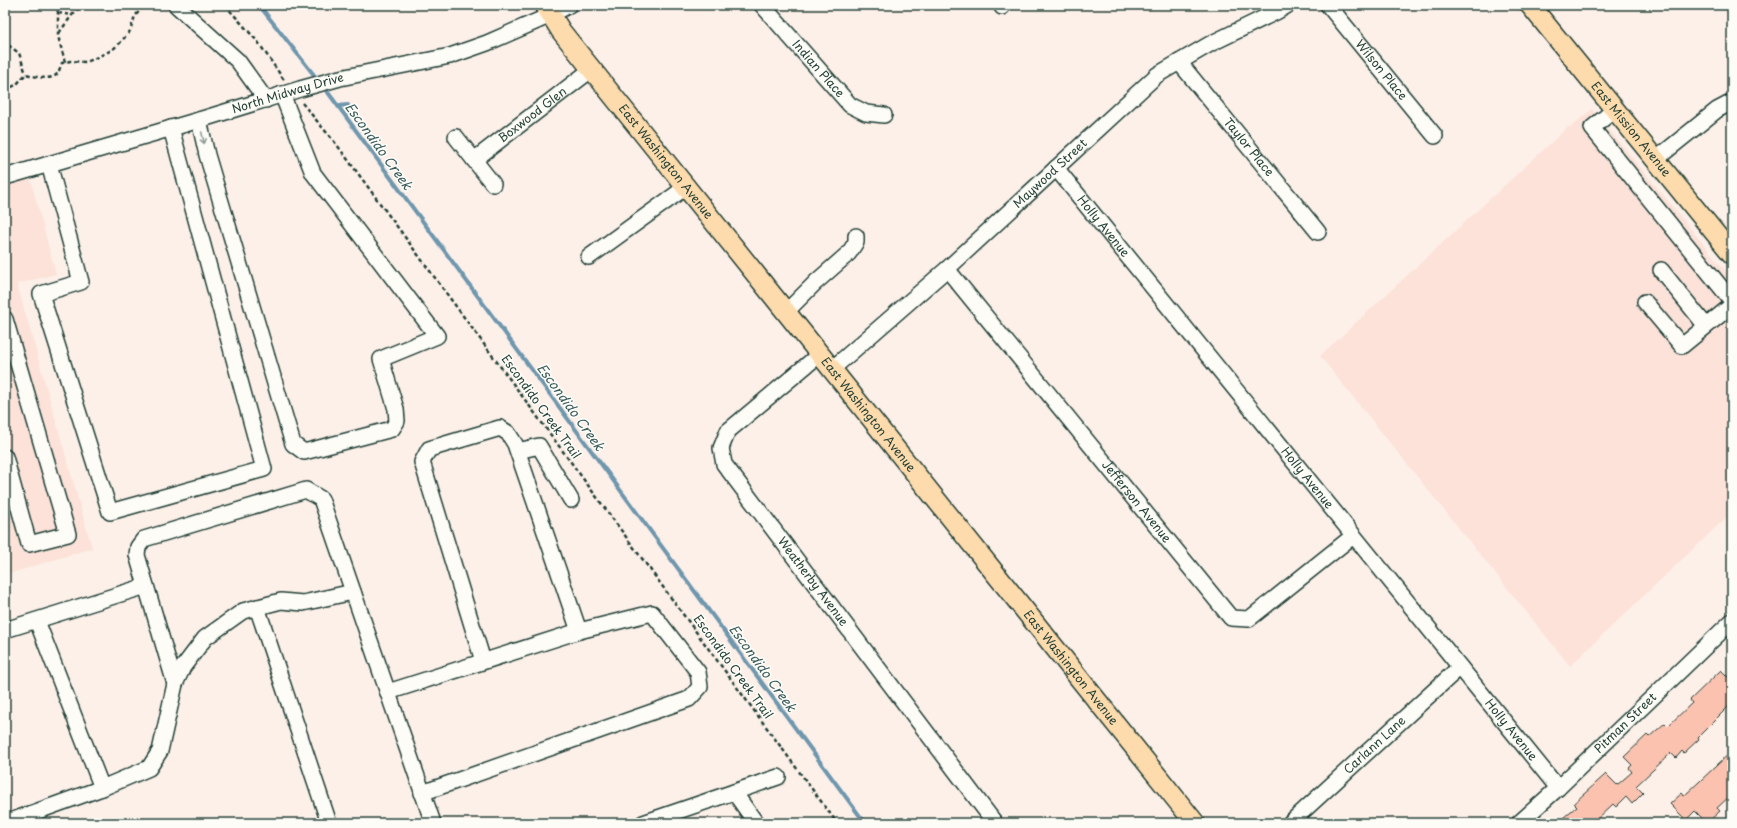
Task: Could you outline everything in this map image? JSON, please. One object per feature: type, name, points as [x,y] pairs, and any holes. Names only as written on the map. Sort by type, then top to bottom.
[{"type":"main road","name":"East Mission Avenue","points":[[1530,5],[1732,254]]},
{"type":"main road","name":"East Washington Avenue","points":[[548,10],[561,31],[1195,823]]},
{"type":"street","points":[[176,5],[238,61],[266,100]]},
{"type":"street","name":"North Midway Drive","points":[[5,177],[292,91],[340,78],[450,56],[486,43],[548,10],[569,5]]},
{"type":"street","name":"Indian Place","points":[[762,5],[850,105],[866,113],[884,116]]},
{"type":"street","name":"Maywood Street","points":[[826,362],[947,269],[1157,75],[1210,44],[1288,5]]},
{"type":"street","name":"Wilson Place","points":[[1328,5],[1435,136]]},
{"type":"street","name":"Taylor Place","points":[[1179,62],[1318,232]]},
{"type":"street","name":"Boxwood Glen","points":[[474,160],[592,69]]},
{"type":"street","points":[[199,120],[207,155],[293,444],[304,452],[392,429],[397,421],[396,409],[381,359],[437,336],[313,173],[294,125],[292,91]]},
{"type":"street","points":[[1655,160],[1717,110],[1732,102]]},
{"type":"street","points":[[1614,110],[1592,128],[1732,301]]},
{"type":"street","points":[[49,164],[81,282],[41,294],[110,512],[264,469],[171,128]]},
{"type":"street","points":[[456,137],[493,184]]},
{"type":"street","name":"Holly Avenue","points":[[1056,168],[1558,788]]},
{"type":"street","points":[[589,257],[686,187]]},
{"type":"street","points":[[786,312],[816,282],[849,253],[856,242],[856,236]]},
{"type":"street","name":"Jefferson Avenue","points":[[947,269],[1231,618],[1249,619],[1353,536]]},
{"type":"street","points":[[1661,270],[1706,326]]},
{"type":"street","points":[[1645,302],[1682,346],[1732,306]]},
{"type":"street","points":[[5,319],[68,534],[29,544],[5,457]]},
{"type":"street","name":"Weatherby Avenue","points":[[826,362],[728,431],[722,448],[724,464],[995,823]]},
{"type":"street","points":[[483,661],[422,462],[429,449],[500,428],[508,434],[518,451],[579,631]]},
{"type":"street","points":[[518,451],[539,446],[571,500]]},
{"type":"street","points":[[175,684],[137,556],[138,547],[144,539],[306,490],[321,499],[433,823]]},
{"type":"street","points":[[5,630],[146,586]]},
{"type":"street","points":[[6,819],[102,788],[149,768],[160,751],[175,684],[183,667],[205,638],[243,611],[281,601],[303,603],[353,592]]},
{"type":"street","points":[[257,607],[329,823]]},
{"type":"street","points":[[388,692],[579,631],[652,613],[698,672],[700,687],[689,699],[422,793]]},
{"type":"street","points":[[37,621],[102,788]]},
{"type":"street","name":"Pitman Street","points":[[1519,823],[1558,788],[1732,622]]},
{"type":"street","name":"Carlann Lane","points":[[1290,823],[1460,667]]},
{"type":"street","points":[[643,823],[778,776]]},
{"type":"street","points":[[734,792],[756,823]]},
{"type":"path","points":[[53,5],[58,12],[58,34],[66,62]]},
{"type":"path","points":[[58,34],[72,15],[82,5]]},
{"type":"path","points":[[26,74],[36,77],[52,77],[57,75],[62,63],[87,62],[112,50],[130,31],[136,16],[146,5]]},
{"type":"path","name":"Escondido Creek Trail","points":[[225,5],[258,42],[276,70],[341,151],[837,823]]},
{"type":"path","points":[[58,12],[72,15]]},
{"type":"path","points":[[5,39],[8,45],[19,54],[26,74]]},
{"type":"path","points":[[5,90],[16,85],[26,74]]},
{"type":"shaded area","points":[[1592,109],[1732,279],[1732,512],[1570,666],[1320,356],[1569,126],[1570,128]]},
{"type":"shaded area","points":[[28,170],[56,274],[17,284],[92,548],[5,575],[5,177]]},
{"type":"building","points":[[1721,670],[1732,681],[1732,703],[1684,753],[1682,751],[1676,758],[1671,753],[1636,786],[1643,793],[1632,804],[1626,797],[1616,807],[1613,804],[1593,823],[1557,823],[1577,806],[1574,803],[1606,774],[1617,785],[1632,772],[1629,768],[1632,765],[1624,757],[1647,735],[1649,737],[1665,723],[1668,726],[1692,703],[1690,700]]},
{"type":"building","points":[[1732,751],[1732,794],[1717,808],[1720,811],[1707,823],[1695,811],[1686,820],[1670,804],[1682,793],[1684,796]]},
{"type":"waterway","name":"Escondido Creek","points":[[259,5],[318,80]]},
{"type":"waterway","name":"Escondido Creek","points":[[324,87],[865,823]]},
{"type":"waterway","name":"Escondido Creek","points":[[338,106],[348,105]]}]
